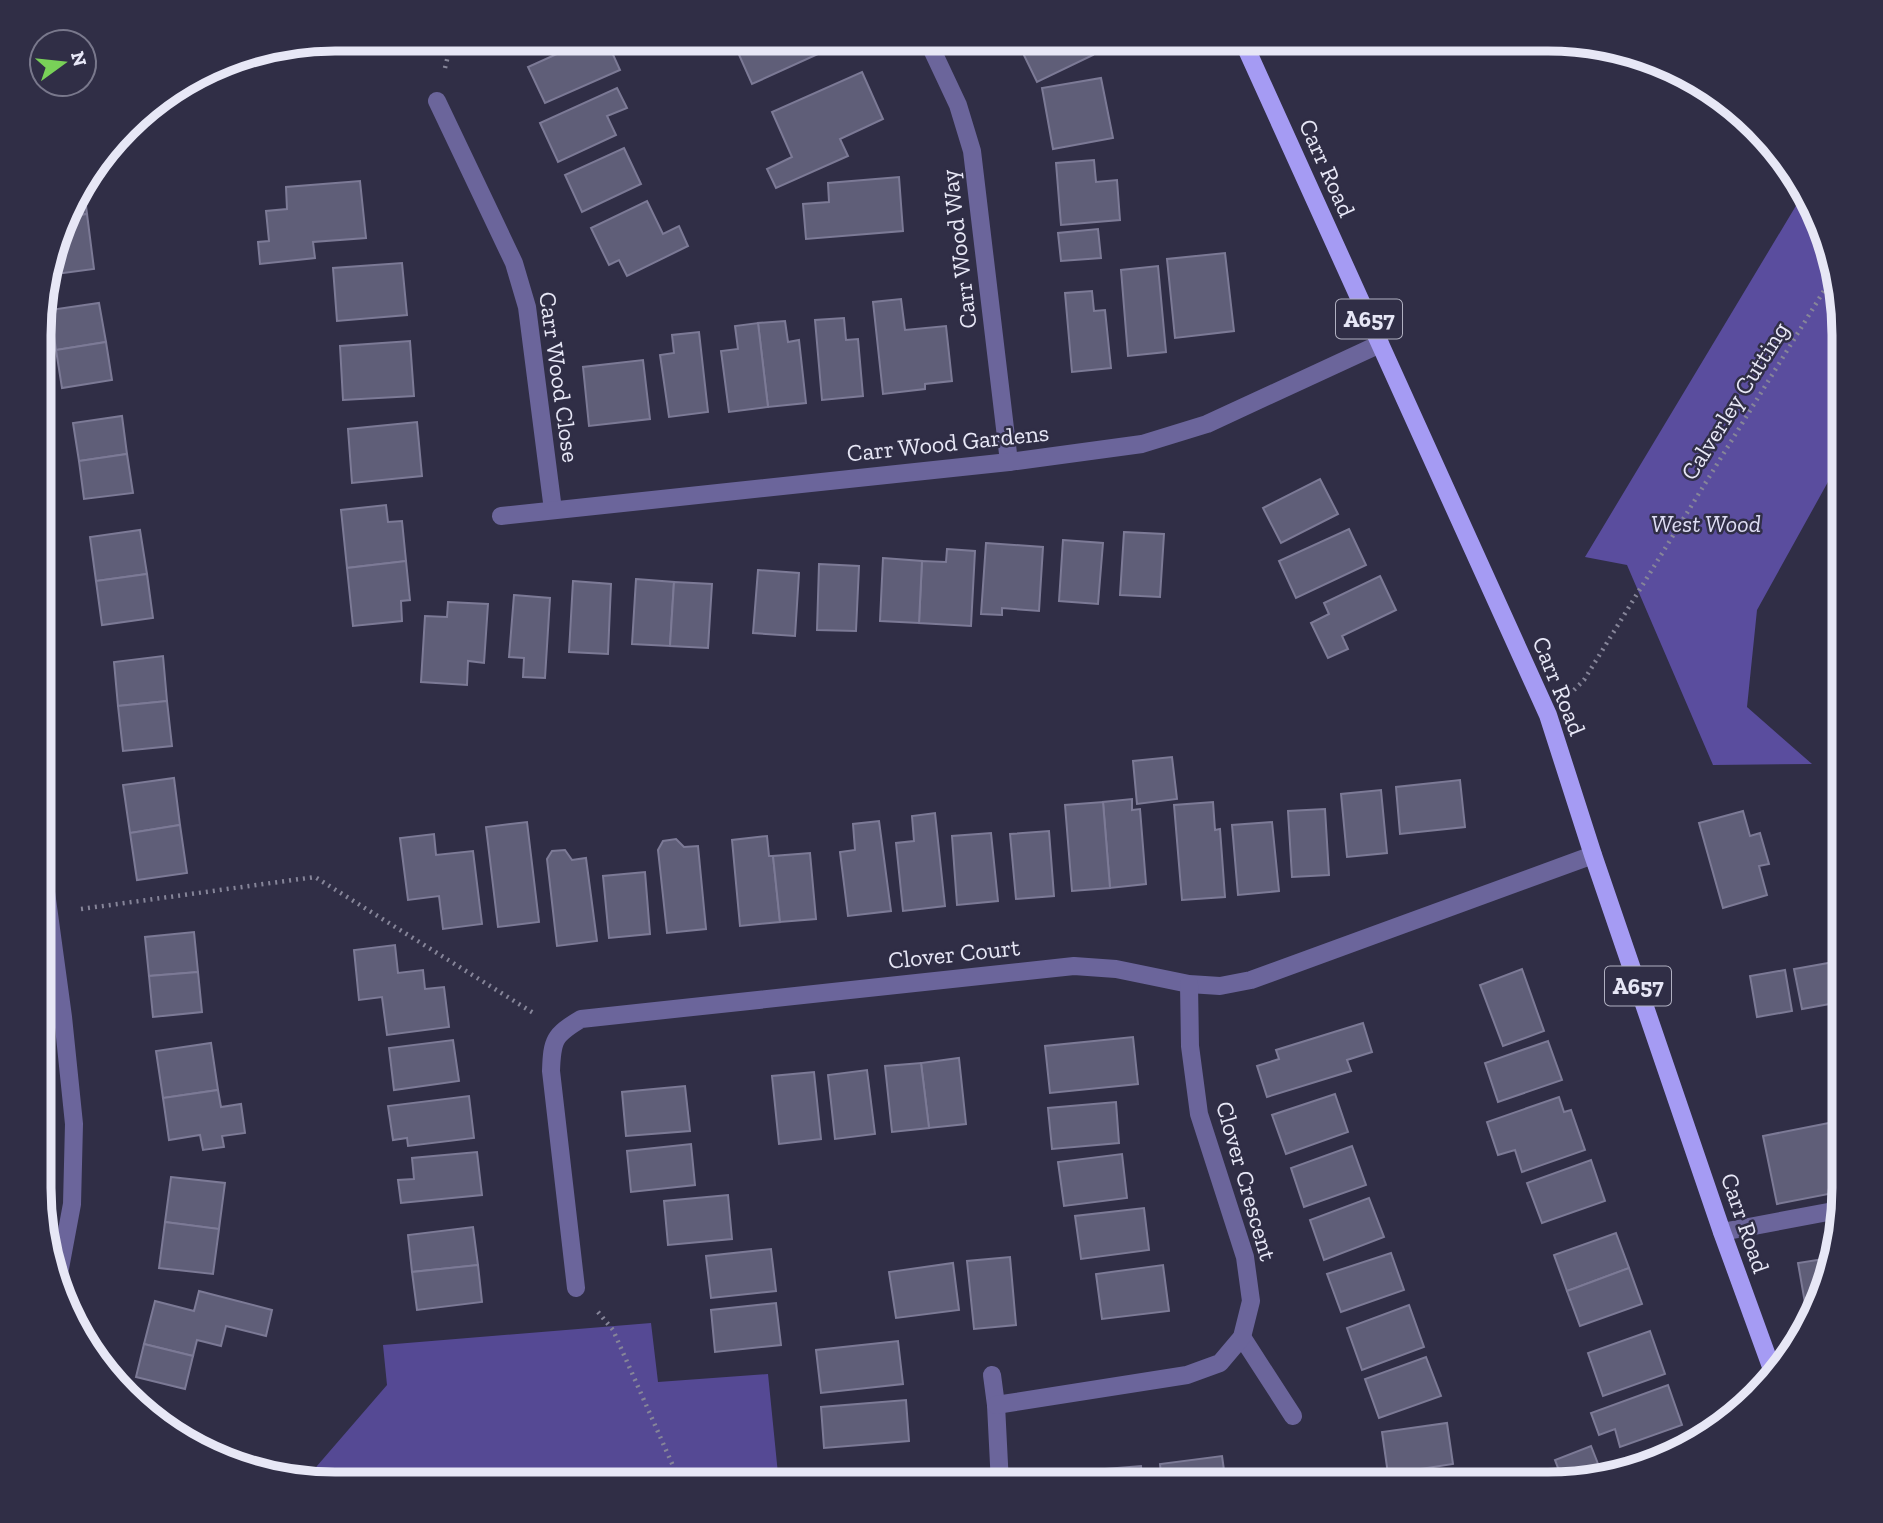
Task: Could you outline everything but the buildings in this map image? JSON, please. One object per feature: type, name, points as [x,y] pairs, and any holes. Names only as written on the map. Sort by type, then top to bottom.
[{"type":"main road","name":"Carr Road","points":[[1247,51],[1548,715],[1593,855],[1770,1365]]},
{"type":"street","name":"Carr Wood Way","points":[[934,51],[958,104],[972,151],[1009,462]]},
{"type":"street","name":"Carr Wood Close","points":[[437,101],[514,263],[527,307],[553,510]]},
{"type":"street","name":"Carr Wood Gardens","points":[[502,516],[1009,462],[1142,444],[1208,424],[1380,344]]},
{"type":"street","name":"Clover Court","points":[[562,1031],[581,1018],[1074,965],[1116,969],[1189,984],[1220,986],[1251,980],[1593,855]]},
{"type":"street","points":[[51,931],[74,1124],[72,1203],[61,1264]]},
{"type":"street","name":"Clover Crescent","points":[[996,1405],[1187,1375],[1220,1363],[1242,1337],[1251,1301],[1245,1257],[1199,1114],[1190,1046],[1189,984]]},
{"type":"street","points":[[562,1031],[551,1048],[551,1071],[576,1288]]},
{"type":"street","points":[[1722,1231],[1832,1211]]},
{"type":"street","points":[[1242,1337],[1293,1416]]},
{"type":"street","points":[[992,1375],[999,1472]]},
{"type":"path","name":"Calverley Cutting","points":[[1548,715],[1584,680],[1828,285]]},
{"type":"path","points":[[51,914],[314,877],[562,1031]]},
{"type":"path","points":[[576,1288],[613,1329],[676,1472]]},
{"type":"shaded area","points":[[651,1323],[658,1382],[768,1374],[778,1472],[312,1472],[387,1385],[383,1345]]},
{"type":"green space","name":"West Wood","points":[[1799,201],[1811,226],[1823,261],[1830,298],[1832,475],[1757,610],[1747,707],[1812,764],[1713,765],[1627,565],[1585,557]]}]
